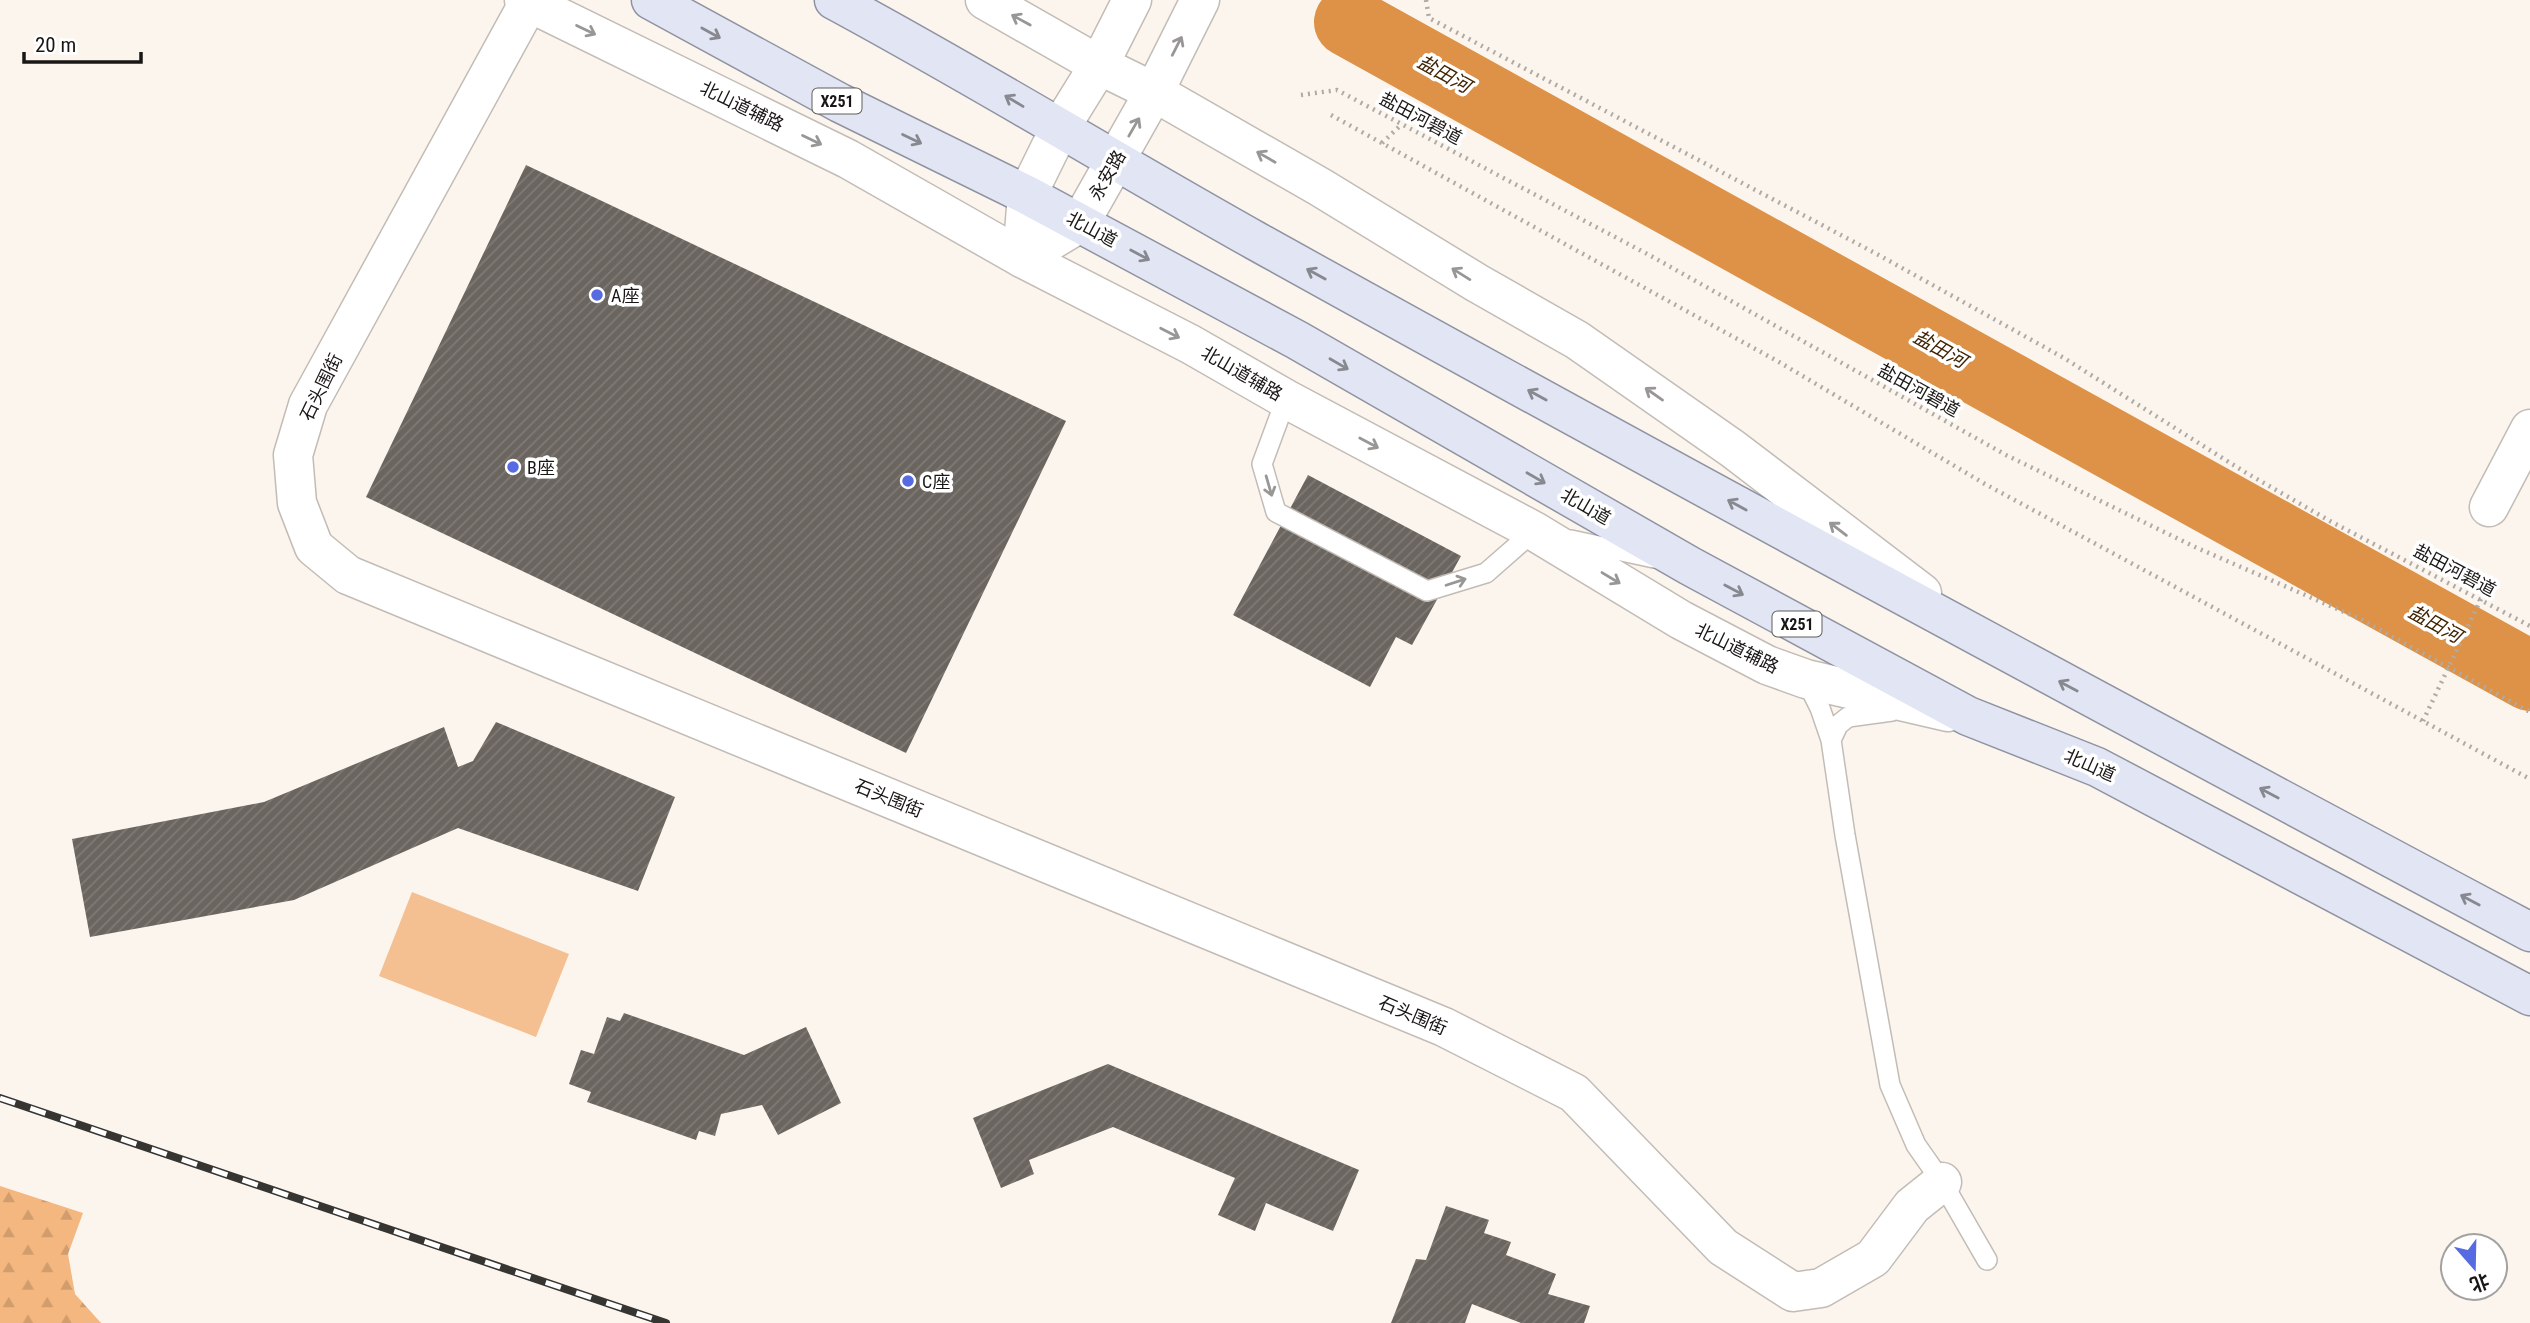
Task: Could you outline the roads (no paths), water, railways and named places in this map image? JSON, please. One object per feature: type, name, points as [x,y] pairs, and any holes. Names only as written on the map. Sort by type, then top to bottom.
[{"type":"main road","name":"北山道","points":[[651,0],[840,103],[1027,195],[1297,340],[1690,566],[1968,716],[2097,767],[2530,996]]},
{"type":"main road","points":[[834,0],[940,57],[1115,161],[1990,644],[2530,932]]},
{"type":"street","points":[[985,0],[1320,187],[1476,284],[1577,340],[1732,449],[1990,644]]},
{"type":"street","points":[[1022,258],[1027,195],[1060,128],[1099,65],[1132,0]]},
{"type":"street","name":"永安路","points":[[1022,258],[1080,223],[1154,92],[1200,0]]},
{"type":"street","name":"北山道辅路","points":[[527,1],[848,159],[1022,258],[1191,344],[1286,399],[1534,531],[1681,620],[1767,665],[1806,679],[1968,716]]},
{"type":"street","name":"石头围街","points":[[527,1],[308,405],[293,455],[297,503],[314,547],[348,575],[1444,1027],[1574,1093],[1723,1247],[1793,1292],[1821,1288],[1873,1258],[1913,1206],[1942,1182]]},
{"type":"street","points":[[2490,507],[2530,429]]},
{"type":"lane","points":[[1286,399],[1262,464],[1276,512],[1427,591],[1486,573],[1534,531],[1690,566]]},
{"type":"lane","points":[[1806,679],[1831,740],[1845,835],[1891,1084],[1916,1145],[1942,1182],[1987,1260]]},
{"type":"lane","points":[[1831,740],[1838,725],[1848,717],[1870,712],[1909,710],[1968,716]]},
{"type":"waterway","name":"盐田河","points":[[1349,22],[2530,676]]},
{"type":"railway","points":[[0,1098],[666,1323]]},
{"type":"place","name":"A座","points":[[597,295]]},
{"type":"place","name":"B座","points":[[513,467]]},
{"type":"place","name":"C座","points":[[908,481]]}]
